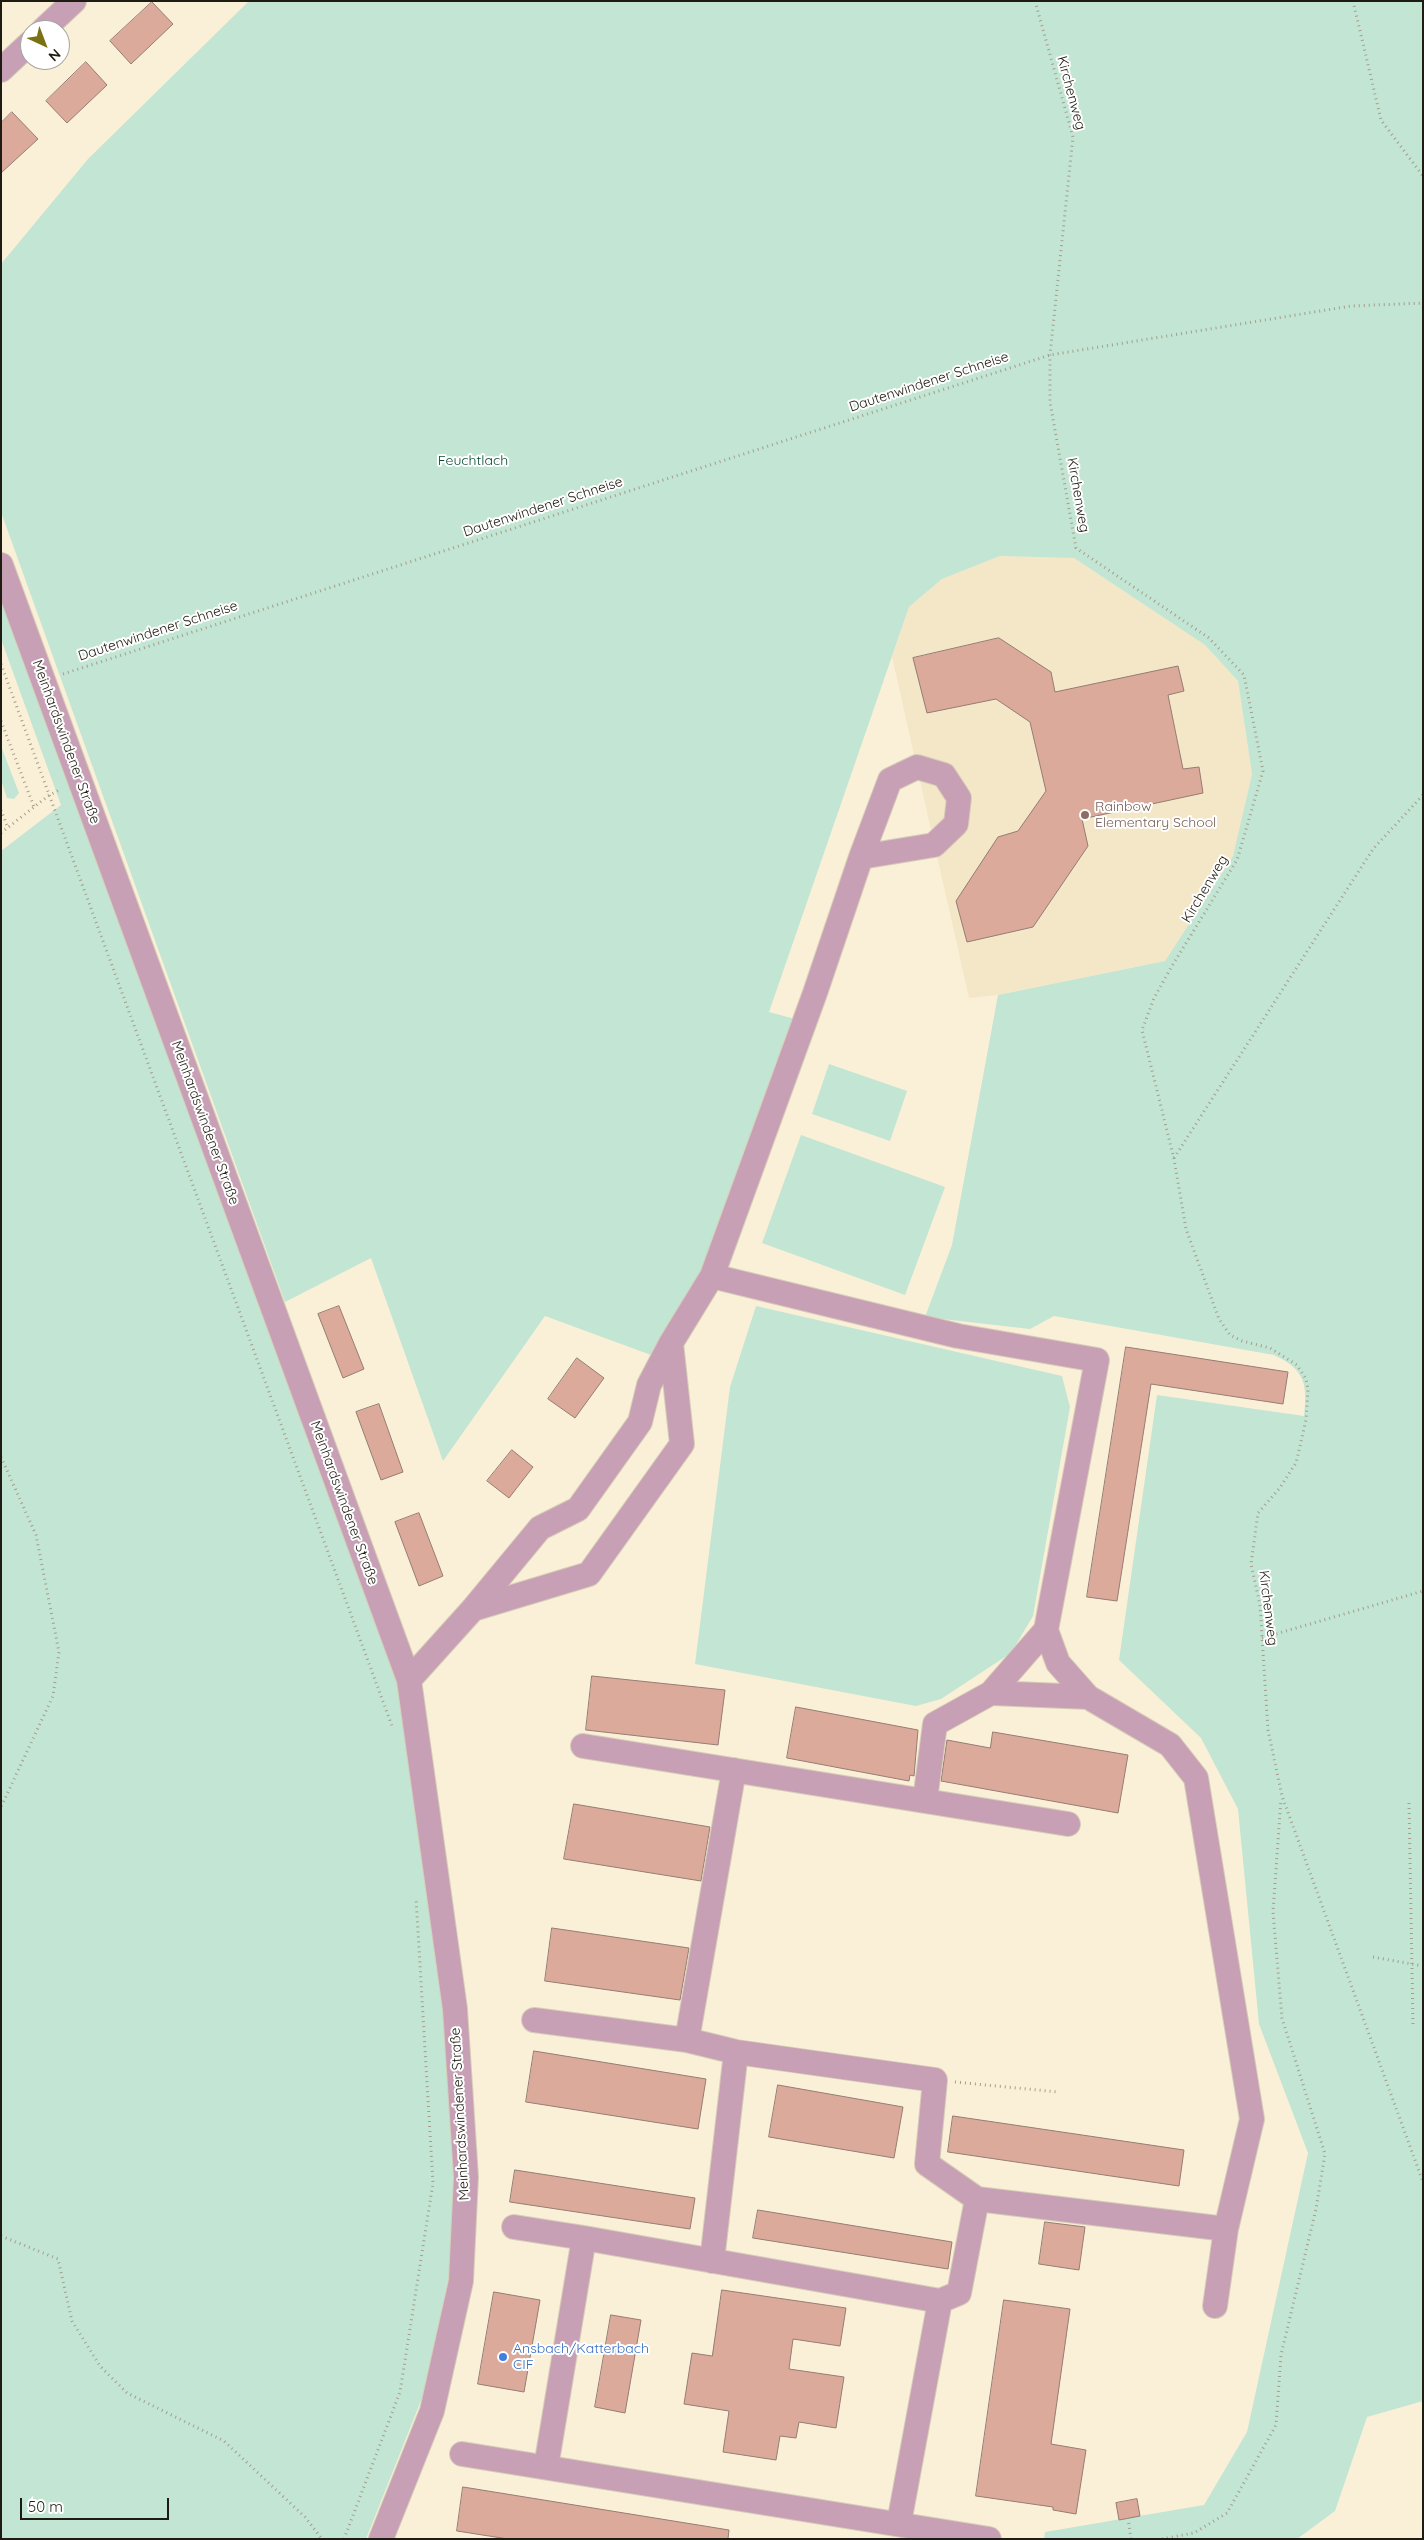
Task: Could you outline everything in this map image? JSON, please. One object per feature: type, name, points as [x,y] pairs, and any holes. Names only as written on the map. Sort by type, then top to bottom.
[{"type":"street","points":[[54,20],[74,1]]},
{"type":"street","points":[[1,70],[20,52]]},
{"type":"street","name":"Meinhardswindener Straße","points":[[1,565],[409,1680],[455,2009],[466,2177],[461,2281],[432,2411],[381,2539]]},
{"type":"street","points":[[409,1680],[473,1609],[540,1528],[578,1509],[640,1422],[649,1385],[671,1343],[712,1276],[815,994],[861,857],[890,780],[916,767],[944,775],[960,798],[956,824],[934,845],[861,857]]},
{"type":"street","points":[[712,1276],[958,1336],[1097,1360],[1046,1630],[991,1693],[935,1724],[925,1800]]},
{"type":"street","points":[[473,1609],[588,1574],[682,1444],[671,1343]]},
{"type":"street","points":[[1046,1630],[1058,1663],[1088,1697],[1170,1745],[1196,1778],[1252,2119],[1226,2229],[1215,2306]]},
{"type":"street","points":[[991,1693],[1088,1697]]},
{"type":"street","points":[[583,1746],[1068,1824]]},
{"type":"street","points":[[687,2040],[734,1770]]},
{"type":"street","points":[[534,2020],[687,2040],[736,2052],[935,2080],[927,2164],[977,2199],[1226,2229]]},
{"type":"street","points":[[712,2261],[736,2052]]},
{"type":"street","points":[[514,2227],[940,2301],[959,2293],[977,2199]]},
{"type":"street","points":[[546,2467],[584,2238]]},
{"type":"street","points":[[899,2523],[940,2301]]},
{"type":"street","points":[[462,2454],[989,2539]]},
{"type":"path","name":"Kirchenweg","points":[[1034,1],[1072,137],[1050,355],[1050,402],[1076,548],[1209,638],[1244,675],[1262,771],[1237,860],[1154,998],[1142,1030],[1174,1159],[1186,1229],[1219,1319],[1230,1334],[1242,1341],[1270,1348],[1297,1365],[1306,1379],[1308,1389],[1306,1420],[1296,1463],[1258,1513],[1251,1564],[1260,1605],[1268,1730],[1282,1796]]},
{"type":"path","points":[[1353,1],[1381,120],[1423,176]]},
{"type":"path","name":"Dautenwindener Schneise","points":[[44,680],[1050,355],[1351,306],[1423,303]]},
{"type":"path","points":[[1,664],[48,796],[392,1725],[393,1735]]},
{"type":"path","points":[[1,721],[34,807]]},
{"type":"path","points":[[1,833],[48,796],[78,779]]},
{"type":"path","points":[[1174,1159],[1373,849],[1423,795]]},
{"type":"path","points":[[1,810],[8,828]]},
{"type":"path","points":[[1,1458],[36,1535],[59,1652],[53,1696],[1,1807]]},
{"type":"path","points":[[1262,1638],[1423,1591]]},
{"type":"path","points":[[1282,1796],[1423,2182]]},
{"type":"path","points":[[1162,2539],[1194,2533],[1227,2513],[1276,2425],[1281,2355],[1316,2209],[1326,2154],[1282,2018],[1273,1912],[1282,1796]]},
{"type":"path","points":[[1409,1803],[1413,2024]]},
{"type":"path","points":[[344,2539],[400,2392],[433,2183],[415,1891]]},
{"type":"path","points":[[1373,1957],[1423,1966]]},
{"type":"path","points":[[935,2080],[1058,2092]]},
{"type":"path","points":[[1,2236],[58,2259],[72,2321],[100,2366],[127,2393],[224,2441],[305,2518],[322,2539]]},
{"type":"path","points":[[1128,2518],[1131,2539]]},
{"type":"shaded area","name":"Rainbow Elementary School","points":[[1000,556],[1074,558],[1205,645],[1238,681],[1252,774],[1233,856],[1165,961],[998,995],[969,998],[892,657],[909,607],[942,579]]},
{"type":"green space","name":"Feuchtlach","points":[[249,1],[1423,1],[1423,2401],[1367,2417],[1335,2511],[1297,2539],[1044,2539],[1045,2532],[1204,2505],[1247,2432],[1308,2153],[1259,2024],[1238,1809],[1201,1738],[1119,1660],[1157,1395],[1304,1416],[1305,1395],[1302,1378],[1292,1366],[1274,1355],[1054,1316],[1030,1329],[925,1317],[952,1245],[998,995],[1165,961],[1233,856],[1252,774],[1238,681],[1205,645],[1074,558],[1000,556],[942,579],[909,607],[769,1012],[795,1019],[707,1261],[651,1355],[545,1316],[443,1461],[371,1258],[285,1302],[1,512],[1,264],[88,159]]},
{"type":"green space","points":[[1,598],[402,1687],[451,2014],[460,2174],[449,2275],[424,2393],[366,2539],[1,2539],[1,851],[61,805],[1,639]]},
{"type":"green space","points":[[1,746],[19,793],[14,799],[7,798],[1,780]]},
{"type":"green space","points":[[829,1064],[907,1091],[890,1141],[812,1114]]},
{"type":"green space","points":[[801,1135],[945,1187],[905,1295],[762,1243]]},
{"type":"green space","points":[[756,1306],[1062,1376],[1070,1407],[1033,1616],[1011,1653],[941,1699],[916,1706],[695,1664],[730,1387]]},
{"type":"building","points":[[152,2],[173,24],[131,64],[110,41]]},
{"type":"building","points":[[86,62],[107,85],[67,123],[46,101]]},
{"type":"building","points":[[12,112],[38,139],[1,173],[1,123]]},
{"type":"building","points":[[999,638],[1051,672],[1055,692],[1178,666],[1184,691],[1168,695],[1183,769],[1199,767],[1203,793],[1082,819],[1088,846],[1033,927],[967,942],[956,901],[998,837],[1018,831],[1046,791],[1030,722],[996,699],[927,713],[913,658]]},
{"type":"building","points":[[339,1306],[364,1369],[343,1378],[318,1314]]},
{"type":"building","points":[[1126,1347],[1288,1372],[1283,1404],[1151,1384],[1117,1601],[1087,1597]]},
{"type":"building","points":[[577,1358],[604,1378],[575,1418],[548,1399]]},
{"type":"building","points":[[379,1404],[403,1472],[381,1480],[356,1412]]},
{"type":"building","points":[[512,1450],[533,1467],[509,1498],[487,1481]]},
{"type":"building","points":[[419,1513],[443,1576],[419,1586],[395,1522]]},
{"type":"building","points":[[592,1676],[725,1690],[718,1745],[586,1730]]},
{"type":"building","points":[[796,1707],[918,1730],[914,1776],[910,1775],[909,1781],[787,1758]]},
{"type":"building","points":[[993,1732],[1128,1755],[1118,1813],[941,1781],[947,1740],[990,1748]]},
{"type":"building","points":[[574,1804],[710,1827],[701,1881],[564,1859]]},
{"type":"building","points":[[552,1928],[689,1948],[680,2000],[545,1981]]},
{"type":"building","points":[[534,2051],[706,2079],[698,2129],[526,2102]]},
{"type":"building","points":[[778,2085],[903,2107],[894,2158],[769,2137]]},
{"type":"building","points":[[953,2116],[1184,2150],[1179,2186],[948,2152]]},
{"type":"building","points":[[515,2170],[695,2198],[690,2229],[510,2202]]},
{"type":"building","points":[[758,2210],[952,2242],[948,2269],[753,2238]]},
{"type":"building","points":[[1045,2222],[1085,2227],[1079,2270],[1039,2264]]},
{"type":"building","points":[[722,2290],[846,2308],[840,2346],[793,2339],[789,2369],[844,2377],[836,2428],[799,2422],[796,2438],[780,2436],[776,2460],[723,2452],[729,2411],[684,2404],[692,2353],[712,2356]]},
{"type":"building","points":[[494,2292],[540,2300],[524,2392],[478,2384]]},
{"type":"building","points":[[1004,2300],[1070,2309],[1051,2444],[1086,2450],[1076,2514],[1053,2510],[1053,2507],[976,2496]]},
{"type":"building","points":[[611,2315],[641,2320],[625,2413],[595,2407]]},
{"type":"building","points":[[463,2487],[729,2530],[728,2539],[508,2539],[457,2531]]},
{"type":"building","points":[[1137,2499],[1140,2516],[1119,2520],[1116,2503]]},
{"type":"place","name":"Rainbow Elementary School","points":[[1085,815]]},
{"type":"place","name":"Ansbach/Katterbach CIF","points":[[503,2357]]}]
